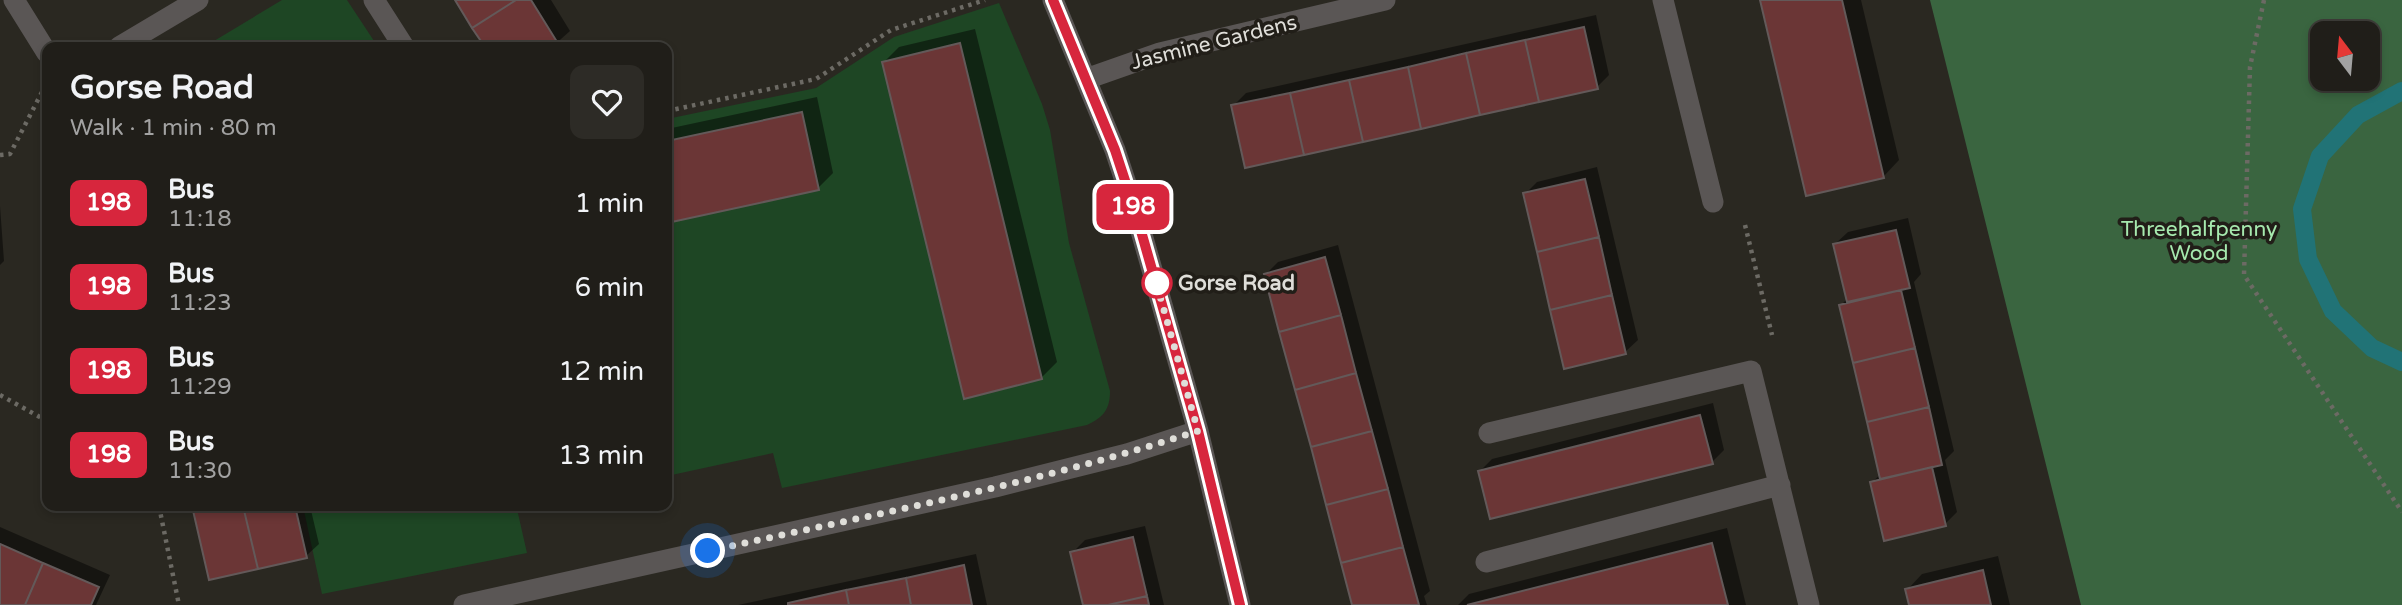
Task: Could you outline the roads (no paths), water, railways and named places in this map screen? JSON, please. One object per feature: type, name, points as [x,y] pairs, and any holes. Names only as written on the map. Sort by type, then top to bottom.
[{"type":"street","points":[[14,0],[42,45]]},
{"type":"street","points":[[127,42],[198,0]]},
{"type":"street","points":[[374,0],[401,42]]},
{"type":"street","points":[[1053,0],[1115,150],[1137,217],[1198,431],[1240,605]]},
{"type":"street","name":"Jasmine Gardens","points":[[1086,79],[1160,53],[1385,0]]},
{"type":"street","points":[[1663,0],[1713,202]]},
{"type":"street","points":[[1489,433],[1751,371],[1809,605]]},
{"type":"street","points":[[464,605],[995,487],[1127,454],[1198,431]]},
{"type":"street","points":[[1486,562],[1780,485]]},
{"type":"waterway","points":[[2402,91],[2358,115],[2320,156],[2302,209],[2308,259],[2333,311],[2372,348],[2402,362]]},
{"type":"place","name":"Gorse Road","points":[[1157,283]]},
{"type":"park label","name":"Threehalfpenny Wood","points":[[2199,241]]}]
